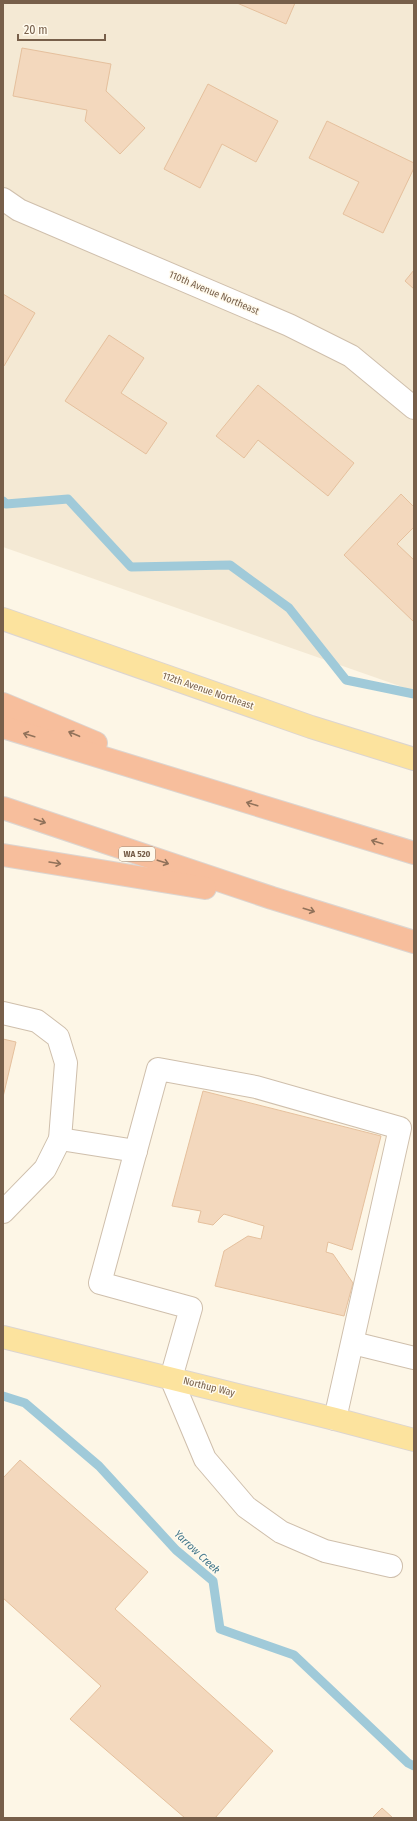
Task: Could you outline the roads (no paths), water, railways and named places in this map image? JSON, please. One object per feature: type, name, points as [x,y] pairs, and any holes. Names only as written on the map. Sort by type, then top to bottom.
[{"type":"highway","points":[[3,704],[213,792]]},
{"type":"highway","points":[[3,727],[414,853]]},
{"type":"highway","name":"WA 520","points":[[3,808],[272,898],[414,942]]},
{"type":"highway","points":[[3,855],[272,898]]},
{"type":"main road","name":"112th Avenue Northeast","points":[[3,620],[311,727],[414,759]]},
{"type":"main road","name":"Northup Way","points":[[3,1337],[414,1440]]},
{"type":"street","name":"110th Avenue Northeast","points":[[3,199],[19,210],[289,325],[351,356],[414,408]]},
{"type":"street","points":[[3,1013],[37,1021],[58,1036],[66,1063],[60,1139],[45,1169],[3,1212]]},
{"type":"street","points":[[335,1419],[407,1129],[256,1087],[158,1069],[100,1283],[192,1308],[171,1378],[205,1459],[246,1507],[281,1532],[325,1552],[390,1566]]},
{"type":"street","points":[[60,1139],[136,1151]]},
{"type":"street","points":[[353,1343],[414,1358]]},
{"type":"waterway","points":[[3,501],[6,504],[68,499],[131,567],[230,565],[289,608],[346,680],[414,694]]},
{"type":"waterway","name":"Yarrow Creek","points":[[3,1396],[25,1403],[99,1466],[176,1550],[213,1581],[220,1629],[294,1655],[408,1763],[414,1766]]}]
